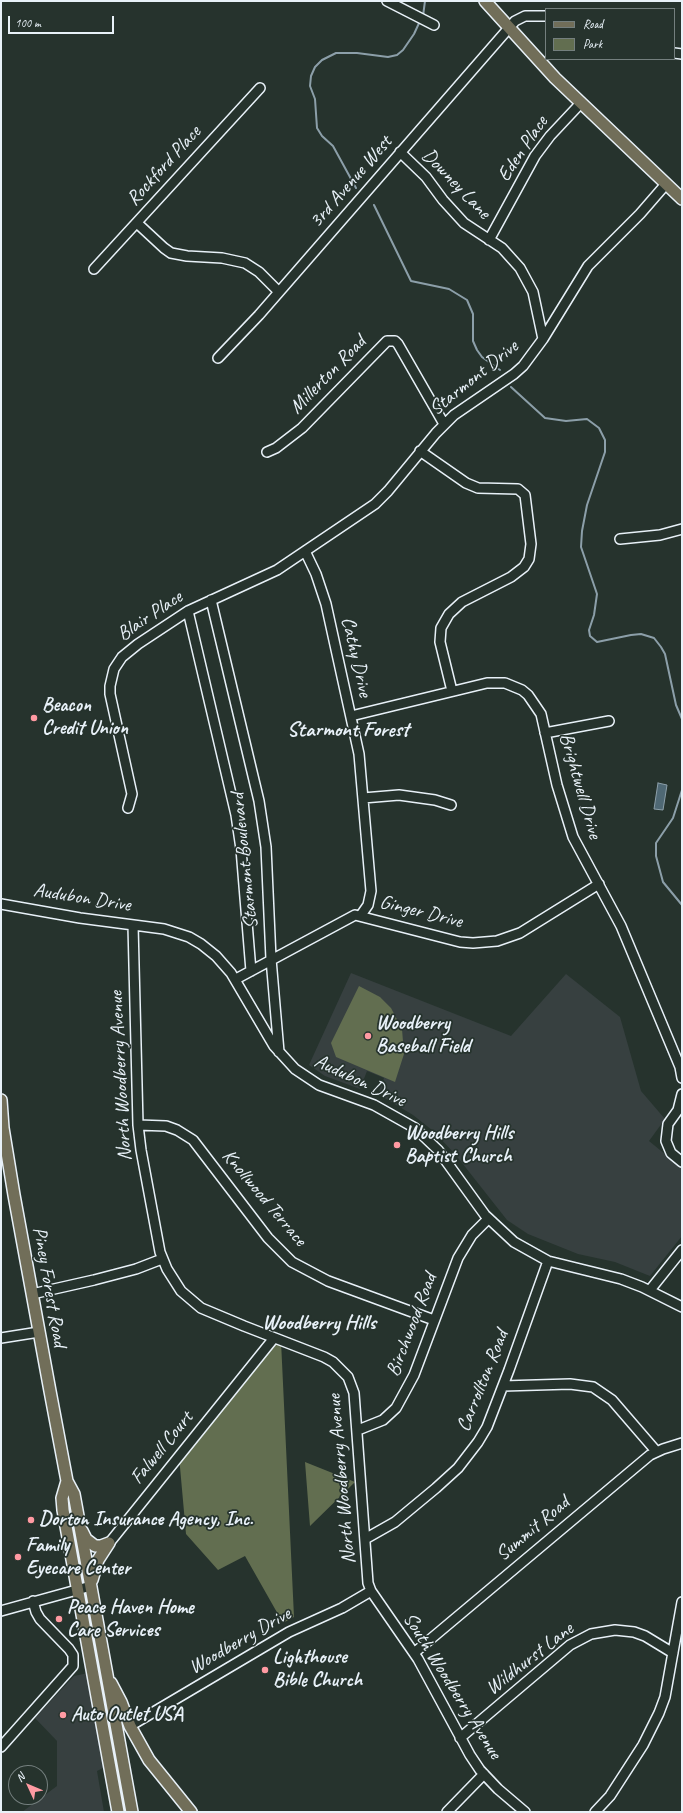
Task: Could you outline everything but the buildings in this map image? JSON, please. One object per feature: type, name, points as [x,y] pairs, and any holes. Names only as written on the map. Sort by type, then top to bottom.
[{"type":"main road","points":[[485,1],[534,56],[580,104],[682,199]]},
{"type":"main road","name":"Piney Forest Road","points":[[1,1100],[8,1160],[32,1294],[67,1481],[74,1494],[80,1528],[89,1562],[91,1586],[106,1674],[132,1812]]},
{"type":"main road","name":"Piney Forest Road","points":[[67,1481],[62,1498],[63,1510],[118,1812]]},
{"type":"main road","points":[[63,1510],[70,1515],[77,1552],[81,1558],[89,1562]]},
{"type":"main road","points":[[80,1528],[86,1539],[95,1546],[110,1543]]},
{"type":"main road","points":[[91,1586],[93,1572],[98,1560],[110,1543]]},
{"type":"main road","points":[[106,1674],[121,1702],[130,1726],[160,1774],[191,1812]]},
{"type":"street","points":[[388,1],[432,24]]},
{"type":"street","name":"3rd Avenue West","points":[[218,358],[279,292],[514,21],[525,16],[545,16]]},
{"type":"street","name":"Rockford Place","points":[[94,270],[260,88]]},
{"type":"street","name":"Eden Place","points":[[489,240],[535,156],[550,136],[580,104]]},
{"type":"street","name":"Downey Lane","points":[[400,152],[426,177],[443,200],[464,223],[510,256],[526,278],[537,304],[544,339]]},
{"type":"street","name":"Starmont Drive","points":[[211,600],[277,570],[375,504],[388,491],[444,424],[454,415],[514,374],[530,358],[544,339],[588,266],[644,209],[666,184]]},
{"type":"street","points":[[137,223],[171,253],[179,255],[222,258],[241,262],[253,268],[279,292]]},
{"type":"street","name":"Millerton Road","points":[[267,452],[276,448],[302,428],[387,341],[391,340],[398,344],[444,424]]},
{"type":"street","points":[[420,451],[450,473],[478,488],[518,489],[525,495],[531,544],[530,553],[524,567],[511,578],[462,602],[449,614],[441,628],[440,642],[452,691]]},
{"type":"street","points":[[620,539],[660,535],[682,529]]},
{"type":"street","name":"Cathy Drive","points":[[305,551],[321,587],[326,604],[359,754],[371,891],[368,905],[361,915]]},
{"type":"street","name":"Blair Place","points":[[128,808],[132,794],[110,694],[111,677],[122,657],[144,640],[188,611],[211,600]]},
{"type":"street","name":"Starmont Boulevard","points":[[211,600],[259,801],[266,848],[279,1052]]},
{"type":"street","name":"Starmont Boulevard","points":[[188,611],[236,815],[241,848],[251,971]]},
{"type":"street","name":"Brightwell Drive","points":[[351,716],[452,691],[496,682],[514,686],[522,690],[534,701],[541,714],[557,785],[573,837],[599,884],[627,940],[680,1067],[682,1078]]},
{"type":"street","points":[[545,733],[609,721]]},
{"type":"street","points":[[363,798],[399,795],[435,800],[451,805]]},
{"type":"street","name":"Ginger Drive","points":[[236,979],[349,917],[361,915],[460,942],[473,943],[497,941],[520,933],[599,884]]},
{"type":"street","name":"Audubon Drive","points":[[1,904],[80,918],[164,929],[189,937],[216,956],[236,979],[279,1052],[295,1069],[319,1085],[374,1105],[415,1128],[438,1150],[488,1219],[514,1242],[548,1261],[610,1276],[650,1290],[682,1306]]},
{"type":"street","name":"North Woodberry Avenue","points":[[133,925],[138,1125],[141,1150],[162,1259],[173,1280],[181,1291],[201,1308],[324,1357],[342,1370],[348,1377],[354,1393],[358,1430],[365,1538],[371,1591]]},
{"type":"street","points":[[682,1094],[678,1110],[668,1124],[666,1141],[671,1153],[682,1162]]},
{"type":"street","name":"Knollwood Terrace","points":[[138,1125],[166,1126],[177,1130],[194,1140],[268,1238],[292,1262],[340,1285],[434,1320]]},
{"type":"street","name":"Birchwood Road","points":[[358,1430],[383,1420],[396,1408],[414,1376],[458,1258],[472,1235],[488,1219]]},
{"type":"street","points":[[650,1290],[682,1250]]},
{"type":"street","points":[[32,1294],[108,1276],[162,1259]]},
{"type":"street","name":"Carrollton Road","points":[[365,1538],[395,1522],[458,1468],[469,1456],[486,1427],[503,1386],[548,1261]]},
{"type":"street","points":[[1,1338],[39,1332]]},
{"type":"street","name":"Falwell Court","points":[[77,1585],[89,1562],[110,1543],[274,1338]]},
{"type":"street","points":[[503,1386],[570,1384],[593,1387],[612,1400],[656,1451]]},
{"type":"street","name":"Summit Road","points":[[414,1653],[656,1451],[682,1443]]},
{"type":"street","points":[[1,1611],[77,1585],[91,1586]]},
{"type":"street","name":"South Woodberry Avenue","points":[[371,1591],[414,1653],[460,1738],[484,1774],[525,1812]]},
{"type":"street","name":"Woodberry Drive","points":[[130,1726],[289,1632],[342,1608],[371,1591]]},
{"type":"street","points":[[1,1747],[73,1666],[73,1655],[70,1649],[54,1635],[40,1619],[33,1601]]},
{"type":"street","points":[[595,1812],[610,1796],[651,1731],[665,1697],[682,1602]]},
{"type":"street","name":"Wildhurst Lane","points":[[460,1738],[570,1645],[591,1634],[615,1630],[634,1632],[650,1639],[673,1653]]},
{"type":"street","points":[[447,1812],[484,1774]]},
{"type":"shaded area","points":[[351,973],[511,1036],[566,974],[620,1017],[641,1091],[665,1119],[649,1141],[682,1168],[682,1236],[650,1276],[615,1262],[578,1254],[528,1234],[507,1220],[455,1154],[432,1130],[413,1115],[378,1094],[384,1078],[367,1071],[360,1089],[325,1076],[309,1065]]},
{"type":"shaded area","points":[[93,1672],[109,1765],[97,1771],[104,1812],[22,1812],[31,1805],[48,1805],[48,1793],[57,1786],[57,1741],[35,1718],[74,1676]]},
{"type":"green space","name":"Woodberry Baseball Field","points":[[359,986],[380,997],[391,1008],[402,1029],[404,1054],[395,1082],[336,1057],[331,1043]]},
{"type":"green space","points":[[274,1338],[281,1341],[294,1617],[283,1623],[245,1556],[218,1570],[186,1534],[179,1456]]},
{"type":"green space","points":[[305,1462],[355,1482],[310,1526]]},
{"type":"water","points":[[658,783],[667,785],[663,810],[654,809]]},
{"type":"waterway","points":[[423,16],[425,1]]},
{"type":"waterway","points":[[356,188],[333,146],[322,136],[317,128],[315,99],[310,86],[311,76],[315,67],[322,60],[336,53],[357,53],[388,57],[397,55],[403,50],[414,34],[420,21]]},
{"type":"waterway","points":[[374,205],[411,281],[449,289],[467,300],[473,314],[473,341],[477,350],[482,357],[500,370]]},
{"type":"waterway","points":[[511,387],[545,418],[566,421],[587,419],[599,428],[605,440],[605,452],[587,505],[582,531],[581,547],[597,594],[594,615],[589,630],[590,636],[597,642],[641,634],[654,638],[665,654],[676,705],[682,719]]},
{"type":"waterway","points":[[682,790],[673,818],[656,843],[656,856],[663,882],[682,905]]},
{"type":"place","name":"Beacon Credit Union","points":[[34,718]]},
{"type":"place","name":"Woodberry Baseball Field","points":[[368,1036]]},
{"type":"place","name":"Woodberry Hills Baptist Church","points":[[397,1145]]},
{"type":"place","name":"Dorton Insurance Agency, Inc.","points":[[31,1520]]},
{"type":"place","name":"Family Eyecare Center","points":[[18,1557]]},
{"type":"place","name":"Peace Haven Home Care Services","points":[[59,1619]]},
{"type":"place","name":"Lighthouse Bible Church","points":[[265,1670]]},
{"type":"place","name":"Auto Outlet USA","points":[[63,1715]]},
{"type":"district","name":"Starmont Forest","points":[[348,730]]},
{"type":"district","name":"Woodberry Hills","points":[[319,1323]]}]
